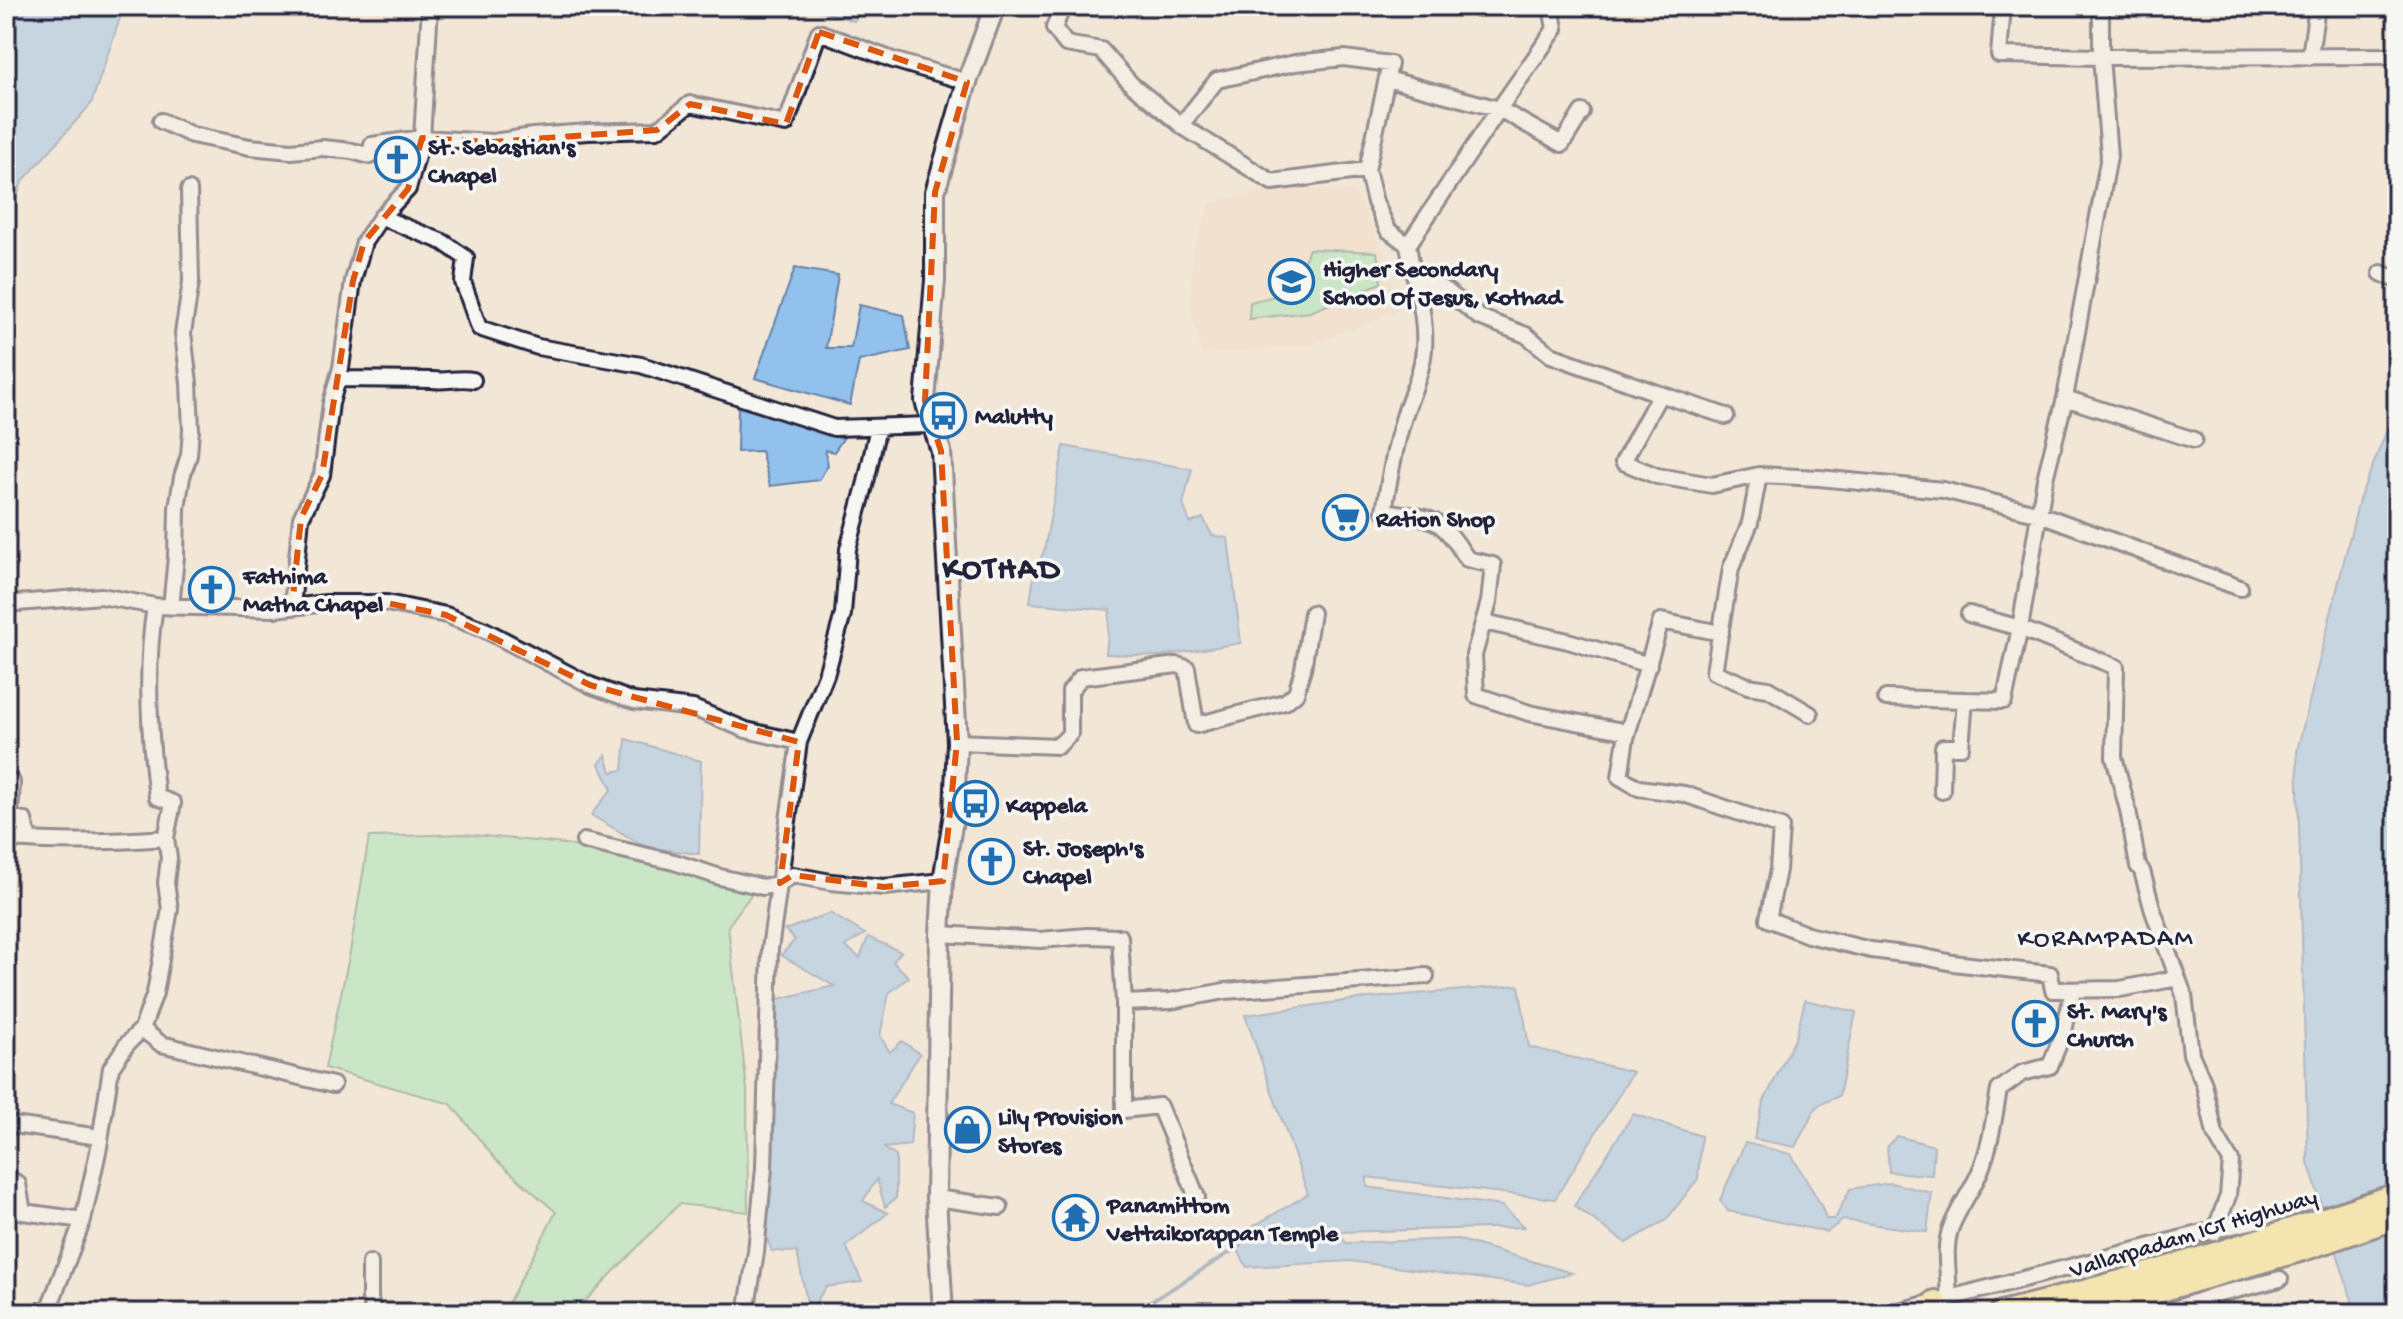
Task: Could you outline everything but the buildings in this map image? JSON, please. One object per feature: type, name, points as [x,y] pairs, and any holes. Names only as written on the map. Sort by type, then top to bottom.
[{"type":"highway","name":"Vallarpadam ICT Highway","points":[[2081,1313],[2300,1239],[2397,1195]]},
{"type":"highway","name":"Vallarpadam ICT Highway","points":[[2001,1313],[2397,1217]]},
{"type":"main road","points":[[943,1313],[936,1198],[940,934],[943,881],[954,813],[957,742],[941,451],[925,401],[935,280],[935,192],[967,82],[995,6]]},
{"type":"street","points":[[292,607],[301,518],[322,475],[331,403],[341,368],[353,281],[364,242],[381,217],[408,189],[422,138],[430,6]]},
{"type":"street","points":[[1063,6],[1054,28],[1066,44],[1101,50],[1131,84],[1181,125],[1272,182],[1367,170]]},
{"type":"street","points":[[1408,245],[1555,29],[1551,6]]},
{"type":"street","points":[[2003,6],[1999,55],[2397,56]]},
{"type":"street","points":[[1886,698],[2004,701],[2020,628],[2045,479],[2065,398],[2109,156],[2101,57],[2101,6]]},
{"type":"street","points":[[2310,57],[2317,6]]},
{"type":"street","points":[[161,121],[192,135],[250,147],[291,151],[323,148],[370,156],[372,145],[422,138],[493,142],[533,136],[657,130],[690,104],[786,124],[819,32],[893,60],[967,82]]},
{"type":"street","points":[[1181,125],[1217,80],[1295,63],[1344,58],[1390,64],[1367,170],[1375,202],[1388,230],[1408,245],[1419,293],[1424,346],[1421,370],[1391,465],[1384,511],[1428,517],[1447,529],[1467,559],[1493,565],[1489,602],[1474,655],[1476,695],[1529,713],[1628,732]]},
{"type":"street","points":[[1387,79],[1499,109],[1562,144],[1582,112]]},
{"type":"street","points":[[171,607],[177,508],[189,455],[191,430],[183,333],[191,282],[189,190]]},
{"type":"street","points":[[381,217],[443,242],[466,258],[463,282],[479,328],[538,347],[641,365],[834,428],[931,425]]},
{"type":"street","points":[[1412,268],[1479,317],[1526,335],[1551,355],[1726,416]]},
{"type":"street","points":[[2381,273],[2397,280]]},
{"type":"street","points":[[338,379],[473,380]]},
{"type":"street","points":[[1660,394],[1623,462],[1657,476],[1712,485],[1759,475],[1943,490],[2040,514],[2240,588]]},
{"type":"street","points":[[2065,398],[2194,440]]},
{"type":"street","points":[[746,1313],[756,1252],[764,1168],[770,949],[799,742],[826,675],[843,614],[848,549],[878,427]]},
{"type":"street","points":[[1759,475],[1750,523],[1731,568],[1714,672],[1748,686],[1768,689],[1810,714]]},
{"type":"street","points":[[6,604],[101,596],[171,607],[275,609],[326,603],[387,603],[446,615],[499,637],[590,685],[634,701],[693,708],[746,730],[799,742]]},
{"type":"street","points":[[47,1313],[83,1220],[111,1068],[127,1044],[142,1029],[155,993],[170,909],[166,883],[169,858],[166,838],[173,803],[157,797],[153,765],[150,639],[155,606]]},
{"type":"street","points":[[957,742],[1058,746],[1070,734],[1070,691],[1081,677],[1112,672],[1177,665],[1187,668],[1196,725],[1285,702],[1296,693],[1312,613]]},
{"type":"street","points":[[1969,614],[2020,628],[2116,667],[2114,757],[2138,866],[2184,995],[2191,1054],[2204,1084],[2215,1134],[2231,1161],[2228,1196],[2214,1231]]},
{"type":"street","points":[[1721,633],[1661,621],[1628,732],[1620,777],[1639,788],[1684,794],[1781,827],[1778,870],[1768,919],[1808,935],[1871,950],[1984,968],[2050,974],[2053,990],[2120,989],[2178,978]]},
{"type":"street","points":[[1484,622],[1568,641],[1649,665]]},
{"type":"street","points":[[1942,791],[1943,747],[1961,747],[1965,700]]},
{"type":"street","points":[[12,782],[10,817],[24,820],[29,840]]},
{"type":"street","points":[[11,839],[112,842],[166,838]]},
{"type":"street","points":[[584,841],[763,887],[780,883],[793,875],[884,887],[943,881]]},
{"type":"street","points":[[940,934],[1040,940],[1120,937],[1124,1003],[1124,1110],[1159,1106],[1197,1197]]},
{"type":"street","points":[[1124,1003],[1170,1001],[1225,991],[1426,976]]},
{"type":"street","points":[[1941,1305],[1950,1284],[1947,1262],[1949,1232],[1980,1173],[1989,1147],[1999,1090],[2022,1073],[2050,1066],[2064,1031],[2073,990]]},
{"type":"street","points":[[142,1029],[161,1044],[333,1085]]},
{"type":"street","points":[[6,1124],[100,1137]]},
{"type":"street","points":[[6,1176],[18,1184],[23,1212],[83,1220]]},
{"type":"street","points":[[936,1198],[1000,1207]]},
{"type":"street","points":[[1891,1313],[1941,1305],[2259,1220]]},
{"type":"street","points":[[370,1263],[373,1313]]},
{"type":"street","points":[[2163,1313],[2217,1288],[2280,1279]]},
{"type":"street","points":[[2209,1313],[2217,1288]]},
{"type":"highlighted area","points":[[819,32],[967,82],[935,192],[925,401],[941,451],[957,742],[943,881],[884,887],[793,875],[780,883],[799,742],[590,685],[446,615],[387,603],[292,607],[301,518],[322,475],[353,281],[364,242],[408,189],[422,138],[493,142],[657,130],[690,104],[786,124]]},
{"type":"shaded area","name":"Higher Secondary School Of Jesus, Kothad","points":[[1277,188],[1354,191],[1386,257],[1398,310],[1311,345],[1202,355],[1191,307],[1193,252],[1211,203]]},
{"type":"green space","points":[[1309,249],[1377,252],[1381,283],[1310,312],[1249,319],[1250,302],[1291,292]]},
{"type":"green space","points":[[464,834],[565,844],[753,892],[728,926],[747,1090],[748,1212],[679,1204],[574,1313],[503,1313],[556,1212],[496,1160],[451,1104],[325,1068],[350,952],[369,837]]},
{"type":"water","points":[[6,6],[124,6],[91,104],[22,182],[6,229]]},
{"type":"water","points":[[806,6],[866,6],[854,21]]},
{"type":"water","points":[[795,268],[838,275],[826,348],[851,348],[859,305],[904,315],[910,350],[859,361],[850,405],[755,378]]},
{"type":"water","points":[[2397,405],[2397,1313],[2356,1313],[2308,1162],[2297,751],[2359,500]]},
{"type":"water","points":[[738,407],[844,437],[834,452],[825,450],[828,465],[819,480],[770,486],[761,451],[737,452]]},
{"type":"water","points":[[1064,446],[1192,469],[1183,504],[1190,523],[1203,518],[1212,535],[1228,538],[1241,643],[1160,656],[1106,654],[1110,610],[1030,603],[1034,574],[1044,551]]},
{"type":"water","points":[[626,739],[701,761],[699,854],[646,847],[591,815],[612,789],[599,764],[606,755],[611,772],[623,770]]},
{"type":"water","points":[[830,913],[865,934],[845,946],[860,958],[868,937],[901,952],[893,962],[909,977],[889,993],[880,1036],[890,1052],[902,1041],[920,1054],[888,1104],[913,1113],[910,1145],[884,1148],[896,1156],[896,1198],[885,1207],[877,1179],[863,1201],[888,1213],[846,1246],[862,1282],[826,1287],[809,1313],[797,1252],[772,1251],[762,1226],[774,1000],[834,986],[781,955],[795,940],[785,930]]},
{"type":"water","points":[[1519,985],[1529,1047],[1633,1072],[1555,1199],[1367,1177],[1367,1187],[1502,1206],[1524,1227],[1339,1232],[1346,1243],[1457,1239],[1572,1273],[1528,1285],[1350,1261],[1247,1267],[1232,1239],[1308,1194],[1245,1015],[1359,999]]},
{"type":"water","points":[[1805,1000],[1856,1012],[1839,1096],[1817,1106],[1795,1147],[1754,1139],[1763,1103],[1796,1037]]},
{"type":"water","points":[[1633,1114],[1701,1136],[1698,1179],[1666,1220],[1626,1243],[1574,1206]]},
{"type":"water","points":[[1897,1136],[1934,1146],[1932,1175],[1889,1172],[1887,1146]]},
{"type":"water","points":[[1745,1143],[1791,1154],[1826,1219],[1835,1219],[1850,1189],[1891,1183],[1932,1193],[1927,1232],[1843,1220],[1827,1232],[1728,1211],[1720,1200]]},
{"type":"waterway","points":[[1133,1313],[1240,1246]]},
{"type":"place","name":"St. Sebastian's Chapel","points":[[397,160]]},
{"type":"place","name":"Higher Secondary School Of Jesus, Kothad","points":[[1292,282]]},
{"type":"place","name":"Malutty","points":[[944,415]]},
{"type":"place","name":"Ration Shop","points":[[1345,518]]},
{"type":"place","name":"Fathima Matha Chapel","points":[[212,589]]},
{"type":"place","name":"Kappela","points":[[975,804]]},
{"type":"place","name":"St. Joseph's Chapel","points":[[992,861]]},
{"type":"place","name":"St. Mary's Church","points":[[2036,1024]]},
{"type":"place","name":"Lily Provision Stores","points":[[967,1130]]},
{"type":"place","name":"Panamittom Vettaikorappan Temple","points":[[1076,1218]]},
{"type":"district","name":"KOTHAD","points":[[1002,566]]},
{"type":"district","name":"KORAMPADAM","points":[[2106,936]]}]
